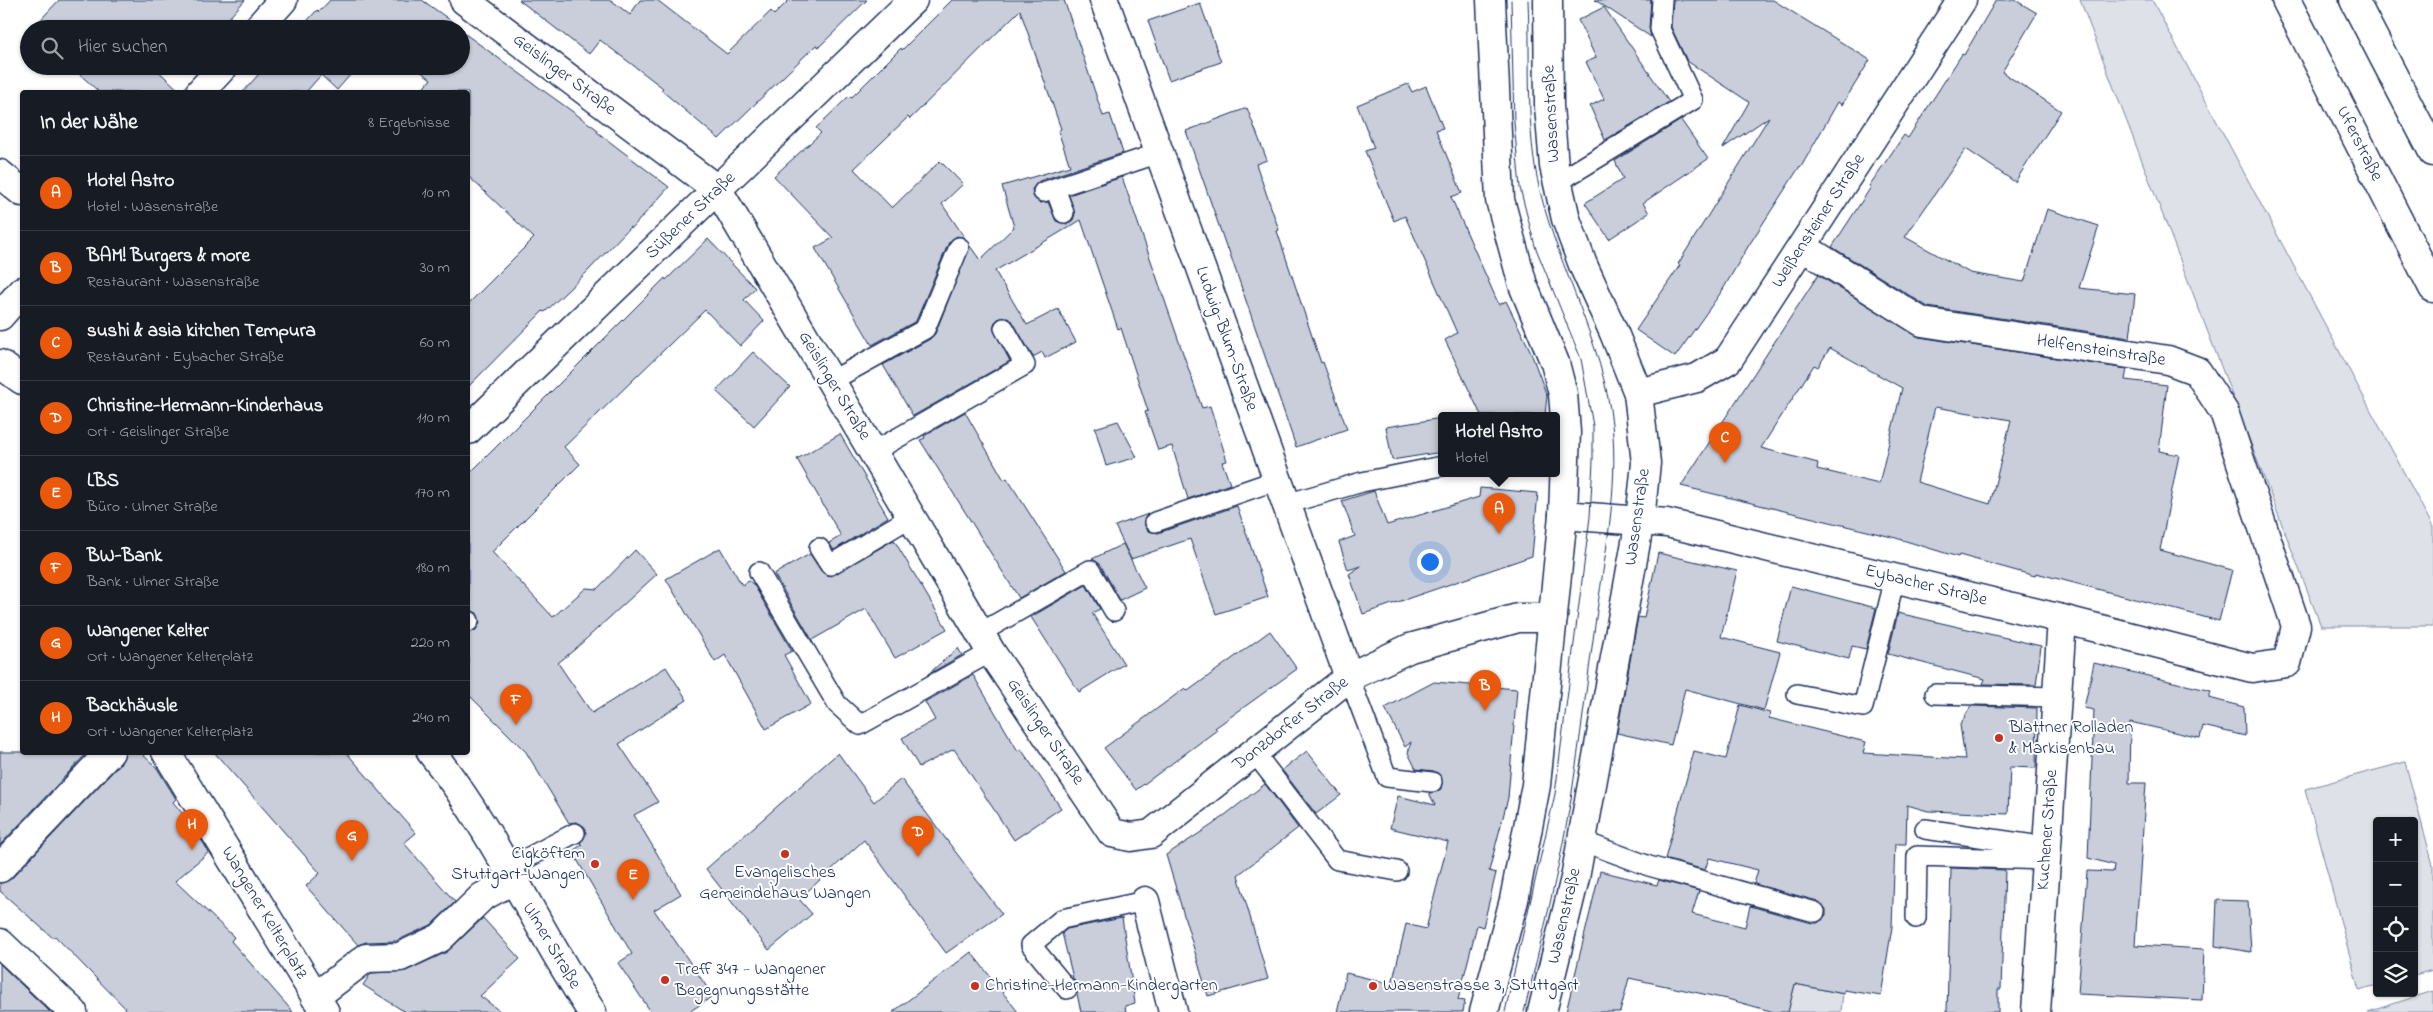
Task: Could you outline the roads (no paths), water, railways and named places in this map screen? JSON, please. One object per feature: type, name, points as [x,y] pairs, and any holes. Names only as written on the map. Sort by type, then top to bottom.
[{"type":"main road","points":[[265,20],[283,0]]},
{"type":"main road","name":"Geislinger Straße","points":[[464,0],[718,190],[985,642],[1112,833],[1131,837]]},
{"type":"main road","name":"Süßener Straße","points":[[470,428],[913,0]]},
{"type":"main road","name":"Ludwig-Blum-Straße","points":[[1104,0],[1349,677]]},
{"type":"main road","points":[[1484,1012],[1514,900],[1536,785],[1563,515],[1566,432],[1563,394],[1555,363],[1523,285],[1500,200],[1491,0]]},
{"type":"main road","name":"Wasenstraße","points":[[1542,1012],[1575,878],[1640,520],[1646,463],[1638,393],[1614,333],[1583,265],[1566,219],[1554,166],[1549,106],[1548,0]]},
{"type":"main road","name":"Weißensteiner Straße","points":[[1638,393],[1697,378],[1728,360],[1962,0]]},
{"type":"main road","name":"Uferstraße","points":[[2286,0],[2433,288]]},
{"type":"main road","points":[[2354,0],[2433,152]]},
{"type":"main road","points":[[202,90],[216,75]]},
{"type":"main road","points":[[0,174],[20,190]]},
{"type":"main road","name":"Helfensteinstraße","points":[[1803,247],[1922,322],[2168,360],[2197,371],[2224,412],[2296,626],[2286,663]]},
{"type":"main road","points":[[0,316],[20,293]]},
{"type":"main road","points":[[0,364],[20,379]]},
{"type":"main road","name":"Eybacher Straße","points":[[1563,515],[1667,523],[2062,619],[2252,668],[2286,663]]},
{"type":"main road","name":"Donzdorfer Straße","points":[[1131,837],[1151,834],[1349,677],[1410,648],[1518,618],[1553,618]]},
{"type":"main road","name":"Kuchener Straße","points":[[2036,1012],[2062,619]]},
{"type":"main road","points":[[0,868],[107,755]]},
{"type":"main road","name":"Wangener Kelterplatz","points":[[168,755],[320,1004],[366,958],[400,957],[440,938],[509,874]]},
{"type":"main road","name":"Ulmer Straße","points":[[433,755],[490,839],[566,974],[592,1012]]},
{"type":"main road","points":[[1145,901],[1173,1012]]},
{"type":"main road","points":[[0,943],[73,1012]]},
{"type":"lane","points":[[1558,182],[1693,100],[1660,29],[1662,0]]},
{"type":"lane","points":[[1064,213],[1049,190],[1159,153]]},
{"type":"lane","points":[[831,381],[925,329],[959,247]]},
{"type":"lane","points":[[873,452],[1025,365],[1004,328]]},
{"type":"lane","points":[[1155,522],[1282,492],[1362,482],[1438,467]]},
{"type":"lane","points":[[819,548],[830,565],[911,516]]},
{"type":"lane","points":[[759,572],[837,704],[860,724],[1090,570],[1114,611]]},
{"type":"lane","points":[[1797,694],[1863,707],[1895,578]]},
{"type":"lane","points":[[1349,677],[1387,776],[1432,782]]},
{"type":"lane","points":[[1935,694],[2057,697]]},
{"type":"lane","points":[[1254,752],[1338,860],[1397,871]]},
{"type":"lane","points":[[1925,829],[2046,854]]},
{"type":"lane","points":[[509,874],[575,833]]},
{"type":"lane","points":[[1582,841],[1649,866],[1815,912]]},
{"type":"lane","points":[[1916,918],[1917,856],[2046,854]]},
{"type":"lane","points":[[1067,989],[1031,945],[1062,919],[1145,901]]},
{"type":"tram line","points":[[1505,1012],[1555,794],[1590,517],[1593,461],[1593,426],[1581,359],[1535,246],[1520,188],[1514,122],[1511,0]]},
{"type":"tram line","points":[[1524,1012],[1555,880],[1571,799],[1610,524],[1614,474],[1612,424],[1600,364],[1548,220],[1535,168],[1530,120],[1528,0]]},
{"type":"place","name":"sushi & asia kitchen Tempura","points":[[1725,463]]},
{"type":"place","name":"Hotel Astro","points":[[1499,534]]},
{"type":"place","name":"BAM! Burgers & more","points":[[1485,711]]},
{"type":"place","name":"BW-Bank","points":[[516,725]]},
{"type":"place","name":"Blattner Rolladen & Markisenbau","points":[[1999,738]]},
{"type":"place","name":"Backhäusle","points":[[192,850]]},
{"type":"place","name":"Evangelisches Gemeindehaus Wangen","points":[[785,854]]},
{"type":"place","name":"Christine-Hermann-Kinderhaus","points":[[918,857]]},
{"type":"place","name":"Wangener Kelter","points":[[352,861]]},
{"type":"place","name":"Cigköftem Stuttgart-Wangen","points":[[595,864]]},
{"type":"place","name":"LBS","points":[[633,900]]},
{"type":"place","name":"Treff 347 - Wangener Begegnungsstätte","points":[[665,980]]},
{"type":"place","name":"Christine-Hermann-Kindergarten","points":[[975,986]]},
{"type":"place","name":"Wasenstrasse 3, Stuttgart","points":[[1373,986]]}]
